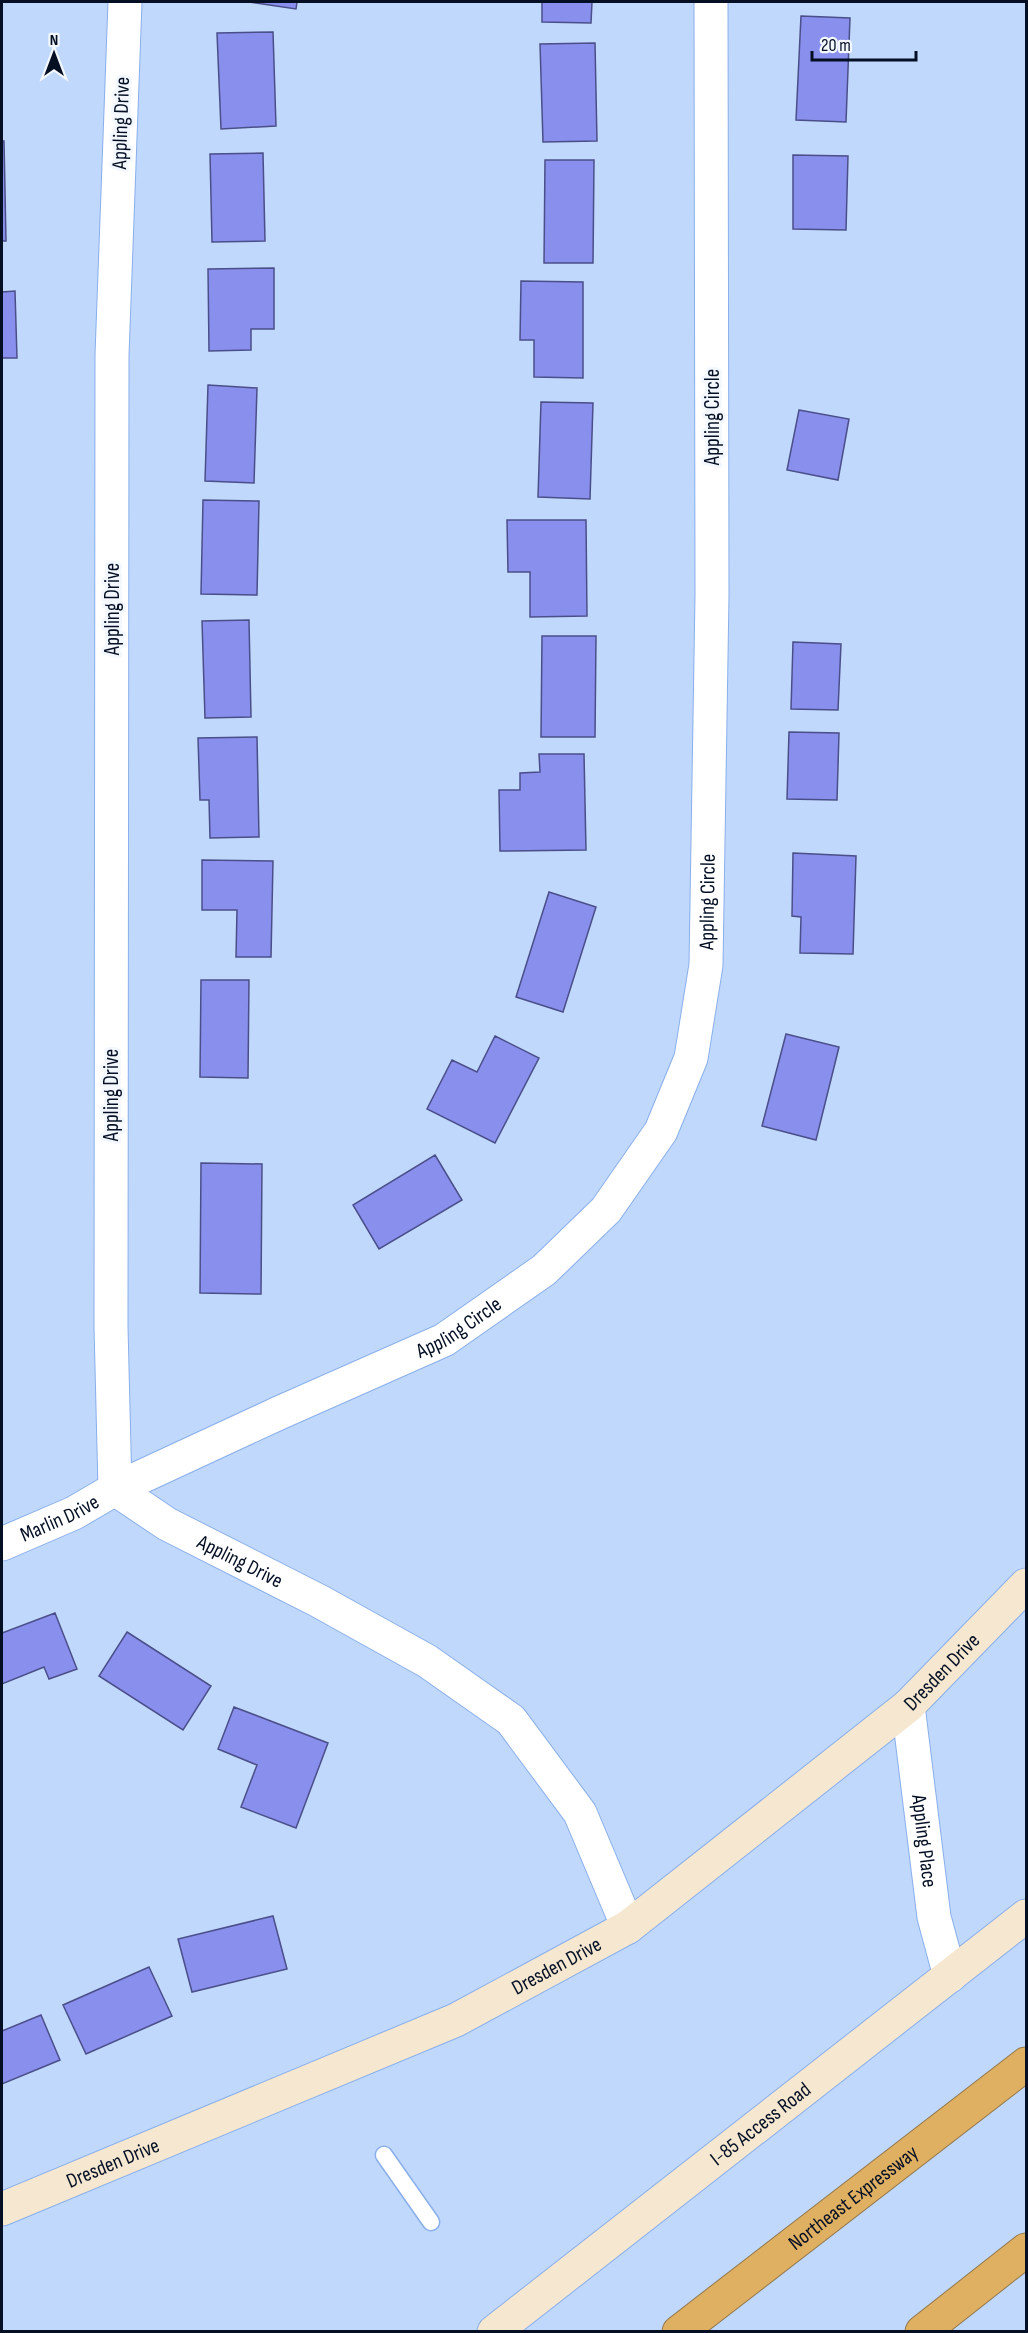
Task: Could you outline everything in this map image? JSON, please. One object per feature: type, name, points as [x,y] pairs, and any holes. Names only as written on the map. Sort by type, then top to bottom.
[{"type":"highway","name":"Northeast Expressway","points":[[679,2331],[1026,2064]]},
{"type":"highway","points":[[922,2331],[1026,2250]]},
{"type":"street","name":"Appling Drive","points":[[125,2],[112,356],[111,1327],[115,1490],[167,1524],[319,1601],[427,1661],[511,1720],[580,1813],[628,1927]]},
{"type":"street","name":"Appling Circle","points":[[115,1490],[279,1413],[444,1340],[544,1270],[606,1210],[661,1131],[691,1058],[706,965],[712,595],[711,2]]},
{"type":"street","name":"Marlin Drive","points":[[2,1544],[74,1513],[115,1490]]},
{"type":"street","name":"Dresden Drive","points":[[2,2209],[456,2020],[628,1927],[908,1706],[1026,1585]]},
{"type":"street","name":"Appling Place","points":[[908,1706],[934,1917],[950,1976]]},
{"type":"street","name":"I-85 Access Road","points":[[494,2331],[1026,1916]]},
{"type":"lane","points":[[384,2156],[431,2222]]},
{"type":"building","points":[[249,2],[297,2],[296,9]]},
{"type":"building","points":[[542,2],[592,2],[591,23],[542,22]]},
{"type":"building","points":[[801,16],[850,18],[846,122],[796,120]]},
{"type":"building","points":[[273,32],[276,126],[221,129],[217,33]]},
{"type":"building","points":[[595,43],[597,141],[543,142],[540,44]]},
{"type":"building","points":[[2,141],[4,141],[6,241],[2,241]]},
{"type":"building","points":[[263,153],[265,241],[212,242],[210,154]]},
{"type":"building","points":[[793,155],[848,156],[846,230],[793,229]]},
{"type":"building","points":[[545,160],[594,160],[593,263],[544,263]]},
{"type":"building","points":[[274,268],[274,329],[251,329],[251,350],[209,351],[208,269]]},
{"type":"building","points":[[521,281],[583,282],[583,378],[534,377],[534,340],[520,340]]},
{"type":"building","points":[[15,291],[17,358],[2,358],[2,292]]},
{"type":"building","points":[[208,385],[257,388],[254,483],[205,481]]},
{"type":"building","points":[[541,402],[593,403],[590,499],[538,497]]},
{"type":"building","points":[[799,410],[849,419],[838,480],[787,470]]},
{"type":"building","points":[[203,500],[259,501],[257,595],[201,594]]},
{"type":"building","points":[[507,520],[586,520],[587,616],[530,617],[530,572],[508,572]]},
{"type":"building","points":[[249,620],[251,717],[205,718],[202,621]]},
{"type":"building","points":[[542,636],[596,636],[595,737],[541,737]]},
{"type":"building","points":[[793,642],[841,644],[838,710],[791,709]]},
{"type":"building","points":[[789,732],[839,733],[837,800],[787,799]]},
{"type":"building","points":[[257,737],[259,837],[210,838],[209,800],[200,800],[198,738]]},
{"type":"building","points":[[539,754],[584,754],[586,850],[500,851],[499,790],[520,790],[520,773],[540,772]]},
{"type":"building","points":[[793,853],[856,856],[853,954],[800,953],[801,917],[792,916]]},
{"type":"building","points":[[202,860],[273,861],[271,957],[236,957],[237,910],[202,910]]},
{"type":"building","points":[[549,892],[596,907],[563,1012],[516,997]]},
{"type":"building","points":[[201,980],[249,980],[248,1078],[200,1077]]},
{"type":"building","points":[[786,1034],[839,1047],[816,1140],[762,1126]]},
{"type":"building","points":[[495,1036],[539,1058],[495,1143],[427,1109],[452,1060],[477,1072]]},
{"type":"building","points":[[435,1155],[462,1200],[379,1249],[353,1205]]},
{"type":"building","points":[[201,1163],[262,1164],[261,1294],[200,1293]]},
{"type":"building","points":[[55,1613],[77,1669],[49,1679],[44,1667],[2,1684],[2,1633]]},
{"type":"building","points":[[127,1632],[211,1686],[183,1730],[99,1676]]},
{"type":"building","points":[[234,1707],[328,1743],[296,1828],[241,1807],[257,1765],[218,1749]]},
{"type":"building","points":[[273,1916],[287,1969],[192,1992],[178,1939]]},
{"type":"building","points":[[149,1967],[172,2016],[86,2054],[63,2005]]},
{"type":"building","points":[[41,2015],[60,2060],[2,2084],[2,2031]]}]
